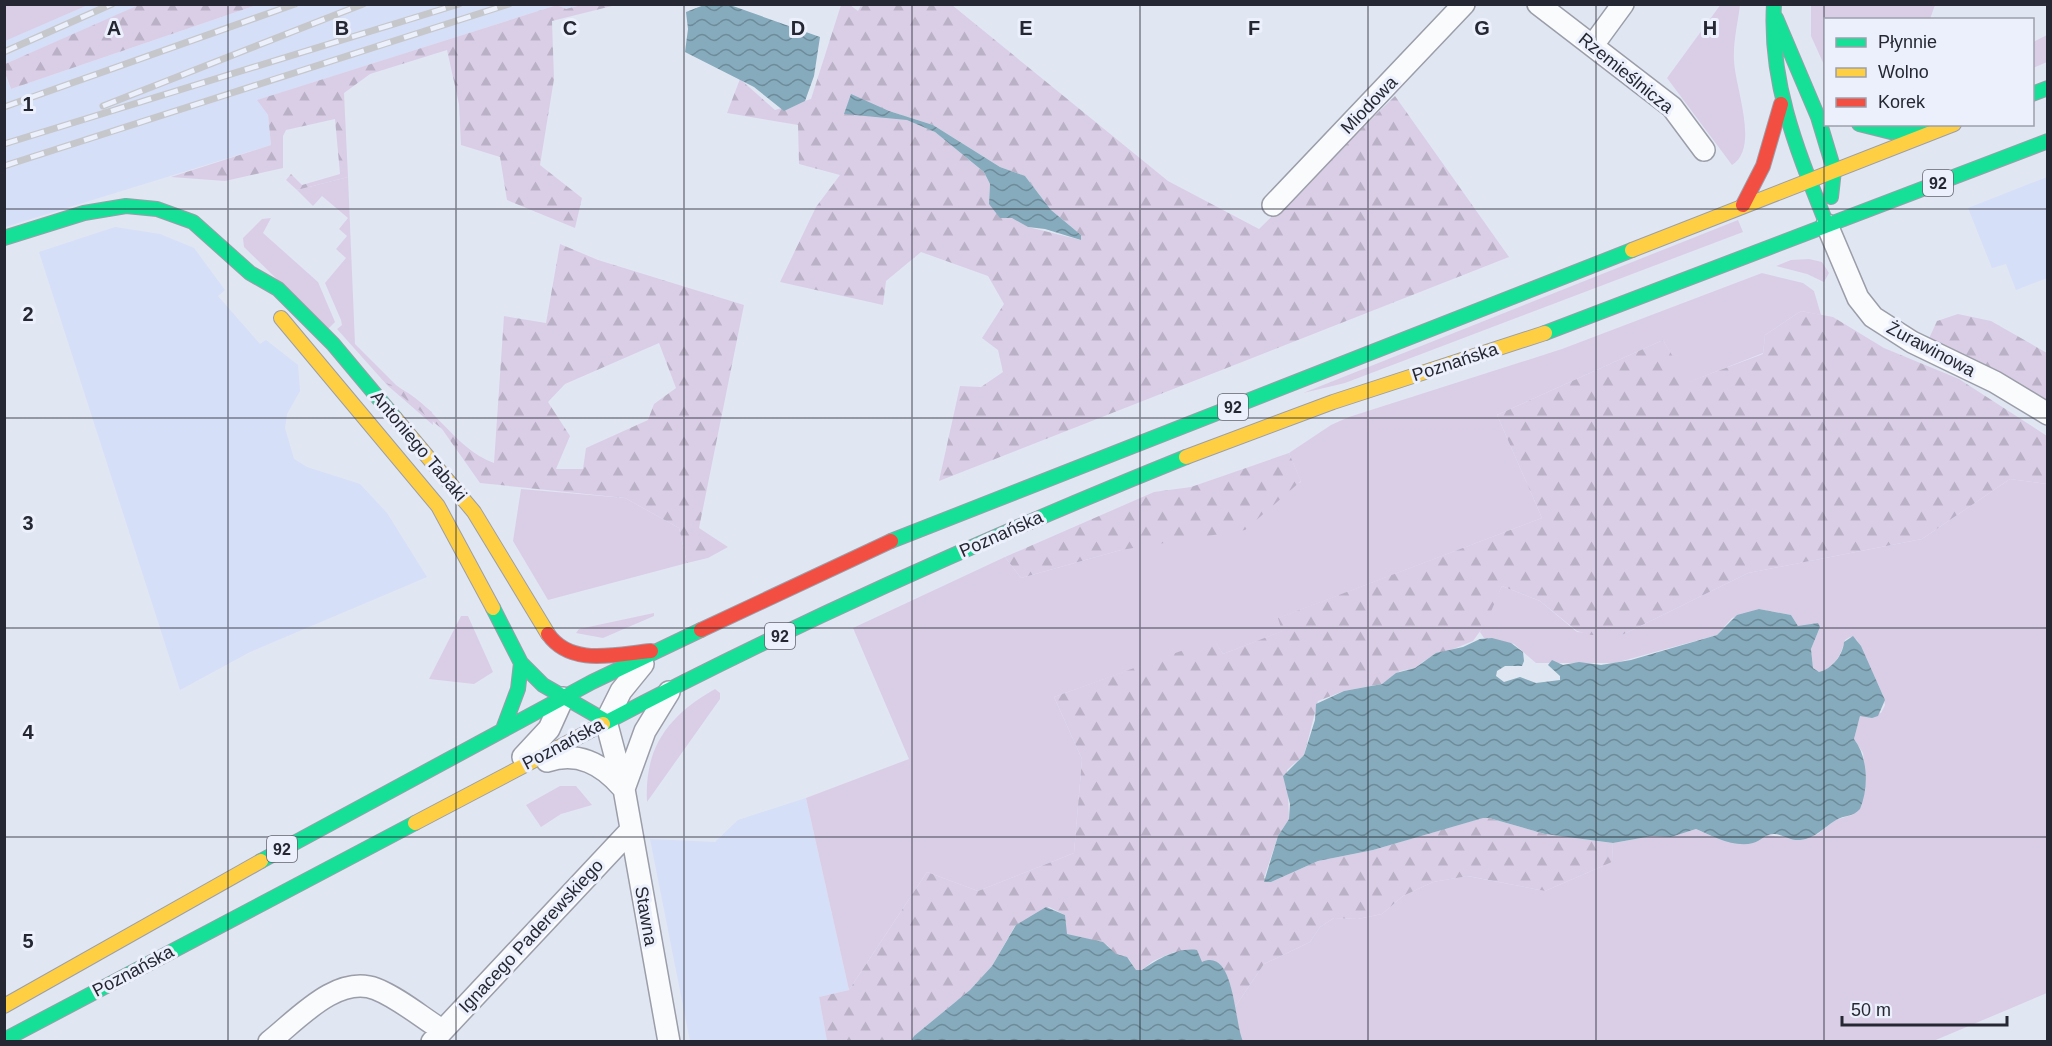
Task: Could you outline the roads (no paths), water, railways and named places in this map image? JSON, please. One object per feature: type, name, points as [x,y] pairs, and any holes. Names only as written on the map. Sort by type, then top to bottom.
[{"type":"main road","points":[[1773,8],[1798,65],[1834,171],[1827,225]]},
{"type":"main road","points":[[1773,8],[1773,61],[1781,104],[1827,225]]},
{"type":"main road","points":[[1798,65],[1824,98]]},
{"type":"main road","points":[[1743,205],[1764,166],[1781,104]]},
{"type":"main road","points":[[1867,126],[1891,132],[1940,130]]},
{"type":"main road","name":"Poznańska","points":[[4,1006],[503,729],[564,691],[876,546],[1459,320],[1743,205],[1949,126]]},
{"type":"main road","name":"Poznańska","points":[[4,1040],[606,721],[886,585],[1128,479],[1333,402],[1534,336],[2048,141]]},
{"type":"main road","name":"Antoniego Tabaki","points":[[4,238],[84,213],[126,206],[146,207],[177,214],[193,222],[250,273],[278,289],[317,326],[464,500],[481,522],[536,618],[556,646],[563,666]]},
{"type":"main road","name":"Antoniego Tabaki","points":[[250,273],[265,298]]},
{"type":"main road","name":"Antoniego Tabaki","points":[[275,310],[438,506],[462,547],[521,663],[543,685],[564,691],[606,721]]},
{"type":"main road","points":[[556,646],[585,657],[655,650]]},
{"type":"main road","points":[[503,729],[518,689],[521,663]]},
{"type":"street","name":"Miodowa","points":[[1273,205],[1464,4]]},
{"type":"street","name":"Rzemieślnicza","points":[[1538,4],[1672,107],[1704,150]]},
{"type":"street","points":[[1593,45],[1623,4]]},
{"type":"street","name":"Żurawinowa","points":[[1827,225],[1858,298],[1874,317],[1912,342],[1995,382],[2048,414]]},
{"type":"street","points":[[606,721],[629,680],[655,650]]},
{"type":"street","name":"Stawna","points":[[624,789],[645,731],[673,687]]},
{"type":"street","points":[[503,776],[549,729],[564,691]]},
{"type":"street","name":"Stawna","points":[[606,721],[624,789],[669,1041]]},
{"type":"street","points":[[503,776],[553,759],[577,757],[604,769],[624,789]]},
{"type":"street","name":"Ignacego Paderewskiego","points":[[437,1036],[630,831]]},
{"type":"street","points":[[269,1041],[329,994],[354,987],[375,989],[437,1036]]},
{"type":"water","points":[[704,5],[730,5],[820,37],[814,76],[805,101],[784,111],[754,87],[685,52],[688,29],[686,12]]},
{"type":"water","points":[[851,94],[889,111],[933,125],[1000,167],[1025,176],[1051,210],[1081,235],[1081,240],[1045,229],[1028,227],[1012,218],[1000,218],[989,204],[990,184],[984,172],[935,132],[907,120],[844,114]]},
{"type":"water","points":[[1759,609],[1791,615],[1798,626],[1818,623],[1820,627],[1811,649],[1813,668],[1819,672],[1836,661],[1844,642],[1853,636],[1861,646],[1885,700],[1878,716],[1872,718],[1860,716],[1854,739],[1859,746],[1866,773],[1865,792],[1860,809],[1836,820],[1815,835],[1796,840],[1774,834],[1756,842],[1738,844],[1696,829],[1671,837],[1652,836],[1613,843],[1545,834],[1483,818],[1373,850],[1318,861],[1271,882],[1264,882],[1278,836],[1289,819],[1290,804],[1283,776],[1304,755],[1315,720],[1316,704],[1344,691],[1382,684],[1396,673],[1415,668],[1436,653],[1463,647],[1480,639],[1492,638],[1511,643],[1523,652],[1522,666],[1505,666],[1497,671],[1496,676],[1504,682],[1520,677],[1536,683],[1560,680],[1560,676],[1548,665],[1552,660],[1563,665],[1579,662],[1601,665],[1631,660],[1717,635],[1737,615]]},
{"type":"water","points":[[1046,907],[1065,915],[1067,934],[1103,942],[1116,954],[1127,957],[1136,970],[1142,970],[1182,950],[1197,950],[1202,962],[1213,960],[1221,965],[1232,989],[1243,1041],[911,1041],[914,1036],[970,990],[992,966],[1016,925]]},
{"type":"railway","points":[[4,52],[112,4]]},
{"type":"railway","points":[[4,107],[295,4]]},
{"type":"railway","points":[[103,106],[363,4]]},
{"type":"railway","points":[[4,144],[459,4]]},
{"type":"railway","points":[[4,166],[509,4]]}]
